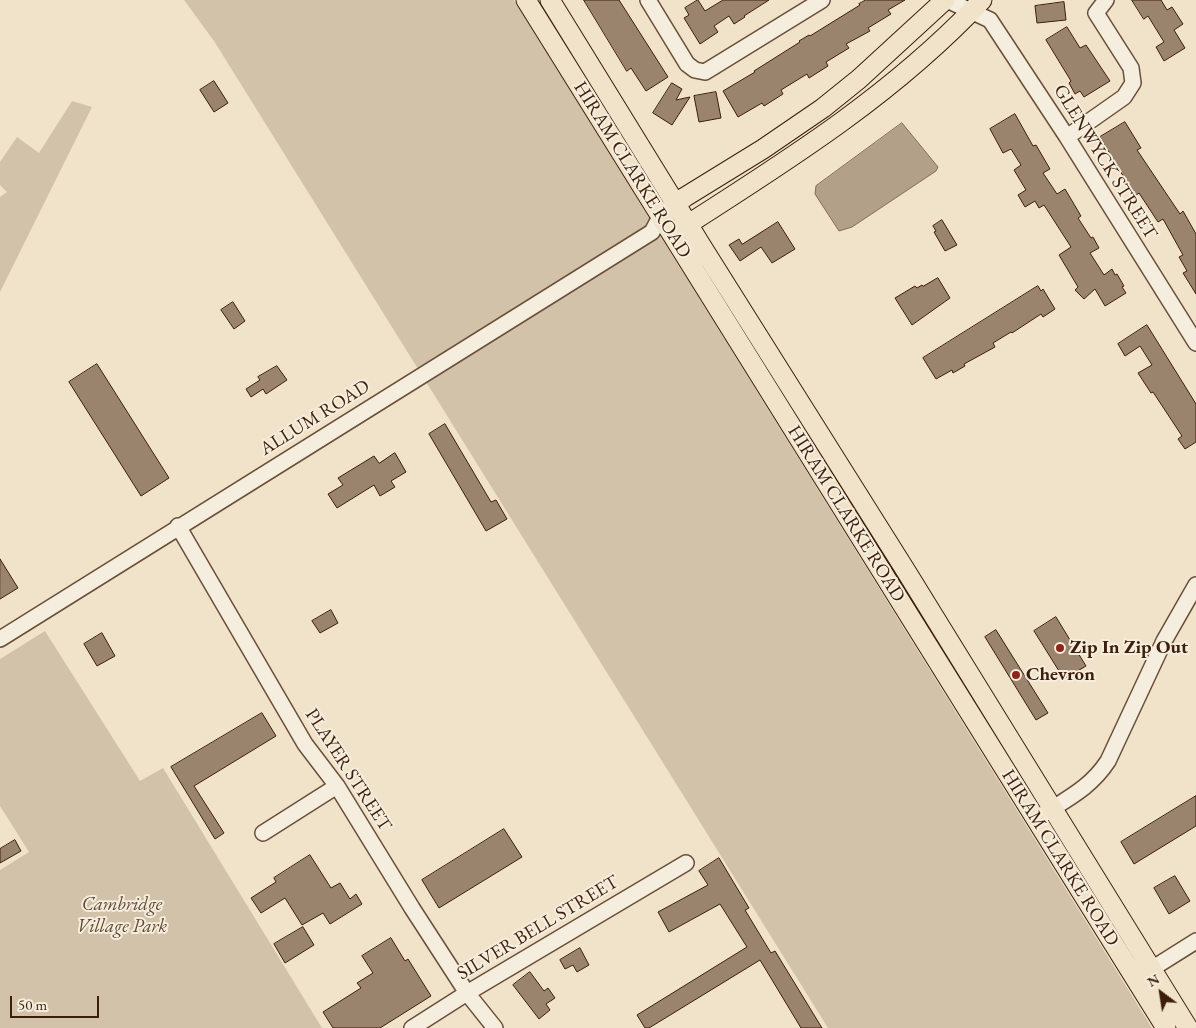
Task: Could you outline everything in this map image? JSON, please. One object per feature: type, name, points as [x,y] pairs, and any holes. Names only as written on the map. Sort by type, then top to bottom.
[{"type":"main road","name":"HIRAM CLARKE ROAD","points":[[526,0],[656,225],[671,235],[1036,819],[1143,974],[1188,1028]]},
{"type":"main road","points":[[656,225],[676,204],[763,149],[823,108],[859,79],[946,0]]},
{"type":"main road","points":[[671,235],[836,127],[920,60],[974,4]]},
{"type":"main road","name":"HIRAM CLARKE ROAD","points":[[552,5],[1052,808],[1143,974],[1166,1028]]},
{"type":"main road","points":[[538,20],[552,5]]},
{"type":"main road","points":[[772,395],[789,384]]},
{"type":"main road","points":[[851,522],[868,511]]},
{"type":"main road","points":[[931,650],[949,640]]},
{"type":"street","points":[[648,0],[687,64],[695,70],[704,72],[822,0]]},
{"type":"street","name":"GLENWYCK STREET","points":[[946,0],[974,4],[990,20],[1067,137],[1196,343]]},
{"type":"street","points":[[1067,137],[1124,97],[1133,83],[1131,68],[1096,12],[1106,0]]},
{"type":"street","name":"ALLUM ROAD","points":[[0,639],[656,225]]},
{"type":"street","name":"PLAYER STREET","points":[[178,526],[306,744],[337,786],[467,993],[495,1028]]},
{"type":"street","points":[[1036,819],[1085,788],[1098,776],[1108,761],[1164,641],[1196,585]]},
{"type":"street","points":[[263,833],[337,786]]},
{"type":"street","name":"SILVER BELL STREET","points":[[412,1028],[467,993],[686,863]]},
{"type":"street","points":[[1143,974],[1196,941]]},
{"type":"green space","points":[[184,0],[514,0],[1152,1028],[828,1028],[214,41]]},
{"type":"green space","points":[[72,101],[92,107],[0,292],[0,197],[7,192],[0,185],[0,162],[17,137],[39,153]]},
{"type":"green space","name":"Cambridge Village Park","points":[[45,631],[140,781],[163,768],[322,1028],[0,1028],[0,870],[29,852],[0,806],[0,659]]},
{"type":"shaded area","points":[[902,123],[938,167],[936,171],[852,227],[839,231],[815,194],[816,186]]},
{"type":"building","points":[[584,0],[619,0],[668,77],[646,91],[631,68],[627,71]]},
{"type":"building","points":[[698,0],[705,11],[723,0],[769,0],[734,24],[729,16],[714,26],[718,32],[700,44],[684,18],[689,15],[685,8]]},
{"type":"building","points":[[866,0],[905,0],[888,10],[891,14],[868,28],[870,31],[846,44],[849,48],[826,62],[828,66],[809,78],[807,74],[781,90],[783,94],[764,106],[762,103],[738,117],[723,91]]},
{"type":"building","points":[[1132,0],[1161,0],[1167,10],[1172,7],[1183,24],[1174,30],[1185,48],[1164,61],[1156,47],[1164,42],[1148,16],[1144,19]]},
{"type":"building","points":[[1064,2],[1066,20],[1037,23],[1035,6]]},
{"type":"building","points":[[1067,27],[1080,48],[1086,45],[1110,81],[1084,97],[1080,91],[1075,94],[1069,83],[1071,81],[1046,40]]},
{"type":"building","points":[[214,81],[228,103],[214,112],[200,90]]},
{"type":"building","points":[[672,83],[682,89],[676,100],[690,97],[672,125],[653,113]]},
{"type":"building","points":[[716,92],[721,118],[699,122],[694,96]]},
{"type":"building","points":[[1015,114],[1033,146],[1036,145],[1050,169],[1043,173],[1057,194],[1065,189],[1081,216],[1078,218],[1099,248],[1090,253],[1104,275],[1112,269],[1124,286],[1122,287],[1126,293],[1105,306],[1095,289],[1084,299],[1075,290],[1078,287],[1059,255],[1071,247],[1044,205],[1039,208],[1035,201],[1025,207],[1018,195],[1026,190],[1014,170],[1021,165],[1011,149],[1003,153],[990,129]]},
{"type":"building","points":[[1125,122],[1141,148],[1137,150],[1180,214],[1183,211],[1196,234],[1196,294],[1183,273],[1187,271],[1179,257],[1183,255],[1163,219],[1158,222],[1139,193],[1135,196],[1100,137]]},
{"type":"building","points":[[942,220],[957,245],[945,251],[934,232],[936,231],[933,226]]},
{"type":"building","points":[[778,222],[795,249],[772,263],[761,247],[740,261],[729,245],[739,239],[742,244]]},
{"type":"building","points":[[938,278],[950,298],[912,325],[895,298],[915,286],[917,288],[923,286]]},
{"type":"building","points":[[1038,286],[1041,291],[1043,289],[1055,309],[1043,317],[1041,314],[993,343],[995,347],[964,364],[965,366],[953,373],[952,370],[936,379],[923,358]]},
{"type":"building","points":[[233,302],[245,321],[234,329],[221,310]]},
{"type":"building","points":[[1147,325],[1196,404],[1196,442],[1185,449],[1178,439],[1182,436],[1138,373],[1152,365],[1140,346],[1125,356],[1118,344]]},
{"type":"building","points":[[97,364],[169,478],[141,496],[69,382]]},
{"type":"building","points":[[277,366],[287,380],[266,394],[263,389],[251,397],[246,389],[260,380],[258,377]]},
{"type":"building","points":[[445,424],[491,502],[496,500],[507,519],[486,531],[429,434]]},
{"type":"building","points":[[395,453],[406,472],[391,481],[395,487],[380,496],[374,485],[337,508],[328,494],[343,485],[338,478],[374,456],[379,463]]},
{"type":"building","points":[[0,559],[18,588],[0,599]]},
{"type":"building","points":[[331,610],[338,623],[320,633],[312,621]]},
{"type":"building","name":"Zip In Zip Out","points":[[1056,617],[1086,666],[1064,679],[1034,631]]},
{"type":"building","name":"Chevron","points":[[996,630],[1048,713],[1036,720],[985,637]]},
{"type":"building","points":[[102,633],[115,656],[97,666],[84,644]]},
{"type":"building","points":[[262,713],[276,736],[194,786],[224,833],[215,839],[171,767]]},
{"type":"building","points":[[1196,796],[1196,826],[1134,864],[1121,842]]},
{"type":"building","points":[[504,829],[522,857],[439,908],[422,880]]},
{"type":"building","points":[[15,840],[21,851],[0,863],[0,849]]},
{"type":"building","points":[[310,855],[331,888],[340,883],[350,899],[356,894],[362,904],[330,924],[323,913],[302,925],[285,898],[261,913],[251,898],[276,882],[274,878]]},
{"type":"building","points":[[719,858],[749,908],[745,910],[771,953],[775,951],[822,1028],[801,1028],[760,960],[649,1028],[645,1028],[637,1015],[747,947],[720,904],[669,932],[658,912],[708,885],[699,871]]},
{"type":"building","points":[[1175,876],[1190,901],[1169,914],[1154,888]]},
{"type":"building","points":[[303,927],[314,945],[285,963],[274,944]]},
{"type":"building","points":[[391,938],[405,961],[408,959],[431,996],[380,1028],[333,1028],[323,1012],[361,988],[357,983],[373,973],[362,956]]},
{"type":"building","points":[[580,948],[589,965],[577,972],[573,965],[565,969],[560,960]]},
{"type":"building","points":[[530,972],[544,991],[548,988],[555,998],[546,1004],[550,1010],[539,1019],[513,985]]},
{"type":"place","name":"Zip In Zip Out","points":[[1060,648]]},
{"type":"place","name":"Chevron","points":[[1016,675]]}]
